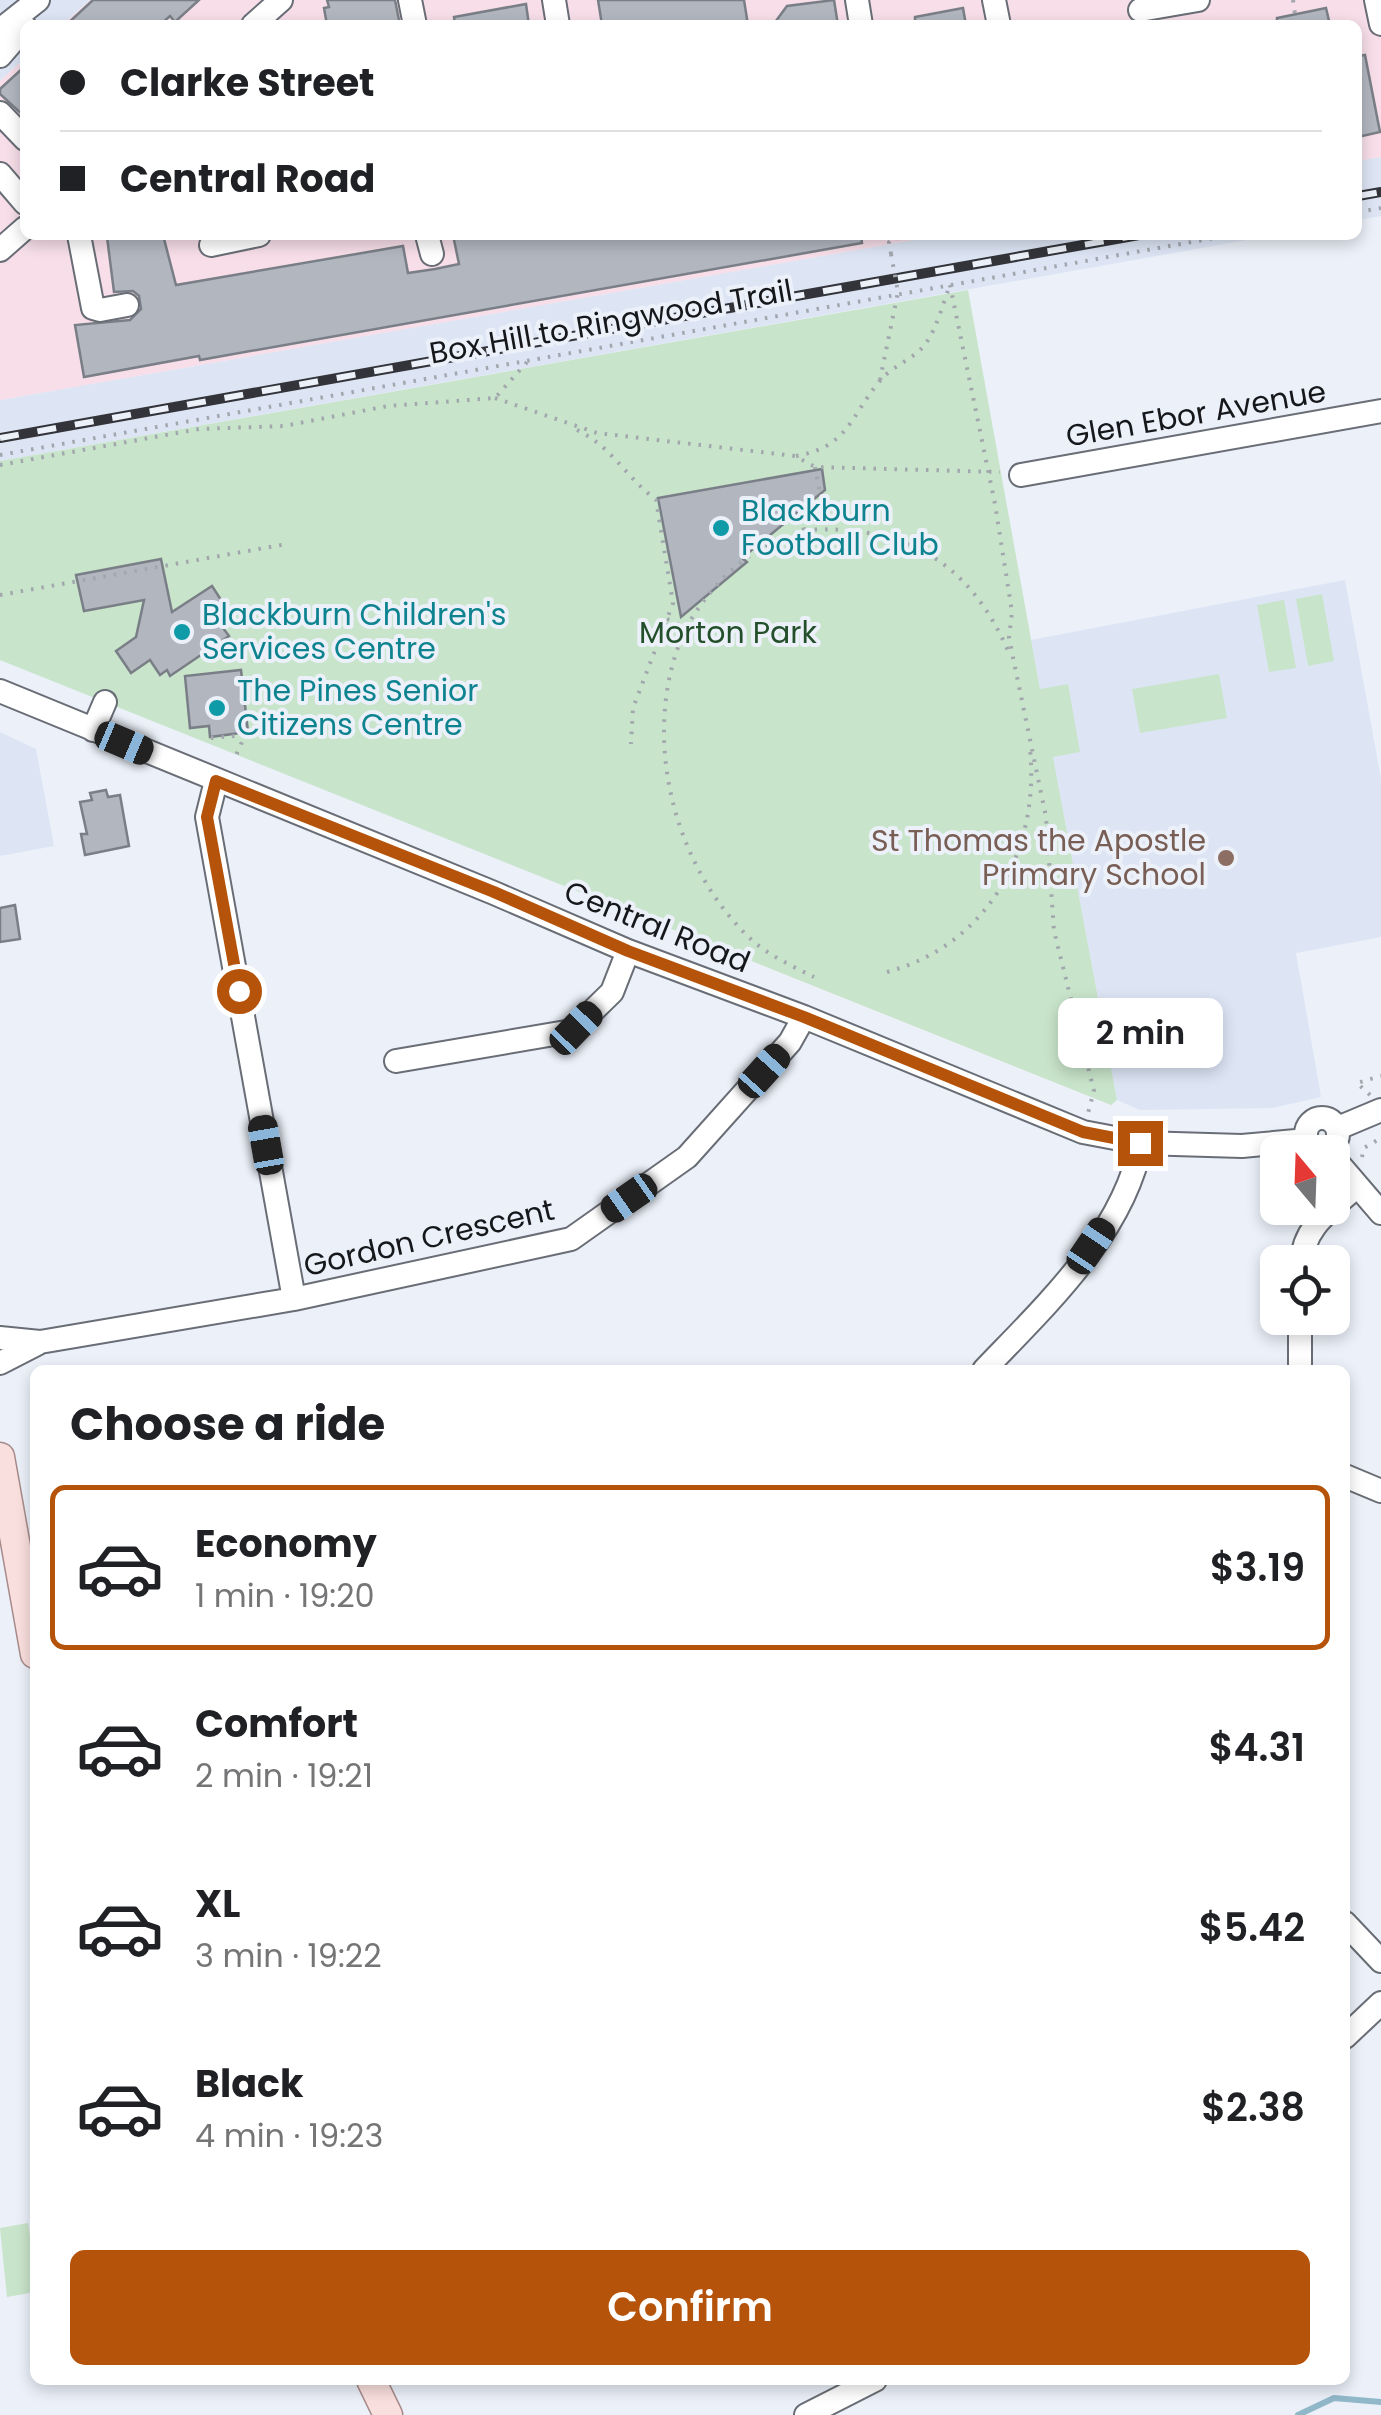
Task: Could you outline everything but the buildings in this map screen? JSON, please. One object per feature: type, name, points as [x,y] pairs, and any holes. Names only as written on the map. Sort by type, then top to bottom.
[{"type":"main road","points":[[0,1459],[30,1626]]},
{"type":"main road","points":[[373,2385],[388,2415]]},
{"type":"street","points":[[0,30],[38,0]]},
{"type":"street","points":[[31,20],[48,0]]},
{"type":"street","points":[[1141,12],[1198,0]]},
{"type":"street","points":[[1376,0],[1381,24]]},
{"type":"street","points":[[0,56],[20,33]]},
{"type":"street","points":[[0,113],[20,134]]},
{"type":"street","points":[[0,174],[20,196]]},
{"type":"street","points":[[0,250],[20,232]]},
{"type":"street","points":[[80,240],[92,308],[127,305]]},
{"type":"street","points":[[212,244],[233,240]]},
{"type":"street","name":"Glen Ebor Avenue","points":[[1021,476],[1381,411]]},
{"type":"street","name":"Central Road","points":[[0,692],[494,892],[628,951],[804,1017],[1083,1132],[1140,1143],[1260,1146]]},
{"type":"street","points":[[93,730],[105,702]]},
{"type":"street","points":[[216,781],[207,817],[294,1299]]},
{"type":"street","points":[[396,1062],[572,1031],[617,984],[628,951]]},
{"type":"street","name":"Gordon Crescent","points":[[0,1338],[40,1342],[294,1299],[571,1239],[687,1157],[790,1042],[804,1017]]},
{"type":"street","name":"Central Road","points":[[1341,1135],[1381,1107]]},
{"type":"street","points":[[988,1365],[1074,1270],[1125,1197],[1140,1143]]},
{"type":"street","points":[[1350,1179],[1381,1213]]},
{"type":"street","points":[[1303,1245],[1330,1210],[1356,1188]]},
{"type":"street","points":[[1300,1335],[1300,1365]]},
{"type":"street","name":"Gordon Crescent","points":[[0,1363],[40,1342]]},
{"type":"street","points":[[1350,1478],[1381,1491]]},
{"type":"street","points":[[1350,1927],[1381,1961]]},
{"type":"street","points":[[1350,2032],[1381,2003]]},
{"type":"street","points":[[806,2415],[865,2385]]},
{"type":"path","points":[[1293,0],[1296,14]]},
{"type":"path","points":[[880,380],[898,292],[889,242],[894,240]]},
{"type":"path","name":"Box Hill to Ringwood Trail","points":[[0,455],[1203,240]]},
{"type":"path","points":[[556,421],[634,440],[795,456],[814,453],[835,442],[880,380],[926,343],[950,286]]},
{"type":"path","points":[[950,286],[1012,612],[1008,638],[1046,816],[1054,930],[1094,1091],[1083,1132]]},
{"type":"path","points":[[495,398],[528,360]]},
{"type":"path","points":[[0,464],[199,429],[284,426],[388,406],[495,398],[556,421],[602,443],[637,486],[656,500],[674,603],[634,708],[632,744]]},
{"type":"path","points":[[795,456],[815,467],[988,470],[1021,476]]},
{"type":"path","points":[[804,530],[800,512],[820,499],[815,467]]},
{"type":"path","points":[[814,978],[757,945],[733,921],[700,874],[686,846],[671,789],[665,726],[670,672],[699,605],[728,573],[773,541],[804,530],[836,528],[884,535],[934,556],[974,591],[988,610],[1016,672]]},
{"type":"path","points":[[0,595],[287,544]]},
{"type":"path","points":[[667,620],[686,628]]},
{"type":"path","points":[[887,972],[922,960],[969,928],[987,910],[1009,876],[1025,836],[1032,781],[1022,699]]},
{"type":"path","points":[[211,738],[245,735],[234,760]]},
{"type":"path","points":[[1381,1076],[1357,1083],[1381,1107]]},
{"type":"path","points":[[1364,1162],[1364,1148],[1381,1138]]},
{"type":"shaded area","points":[[0,0],[90,0],[68,20],[20,20],[20,63],[0,81]]},
{"type":"shaded area","points":[[90,0],[1381,0],[1381,157],[1362,160],[1362,20],[68,20]]},
{"type":"shaded area","points":[[20,63],[20,240],[913,240],[0,400],[0,81]]},
{"type":"shaded area","points":[[1381,157],[1381,216],[1362,219],[1362,160]]},
{"type":"shaded area","points":[[913,240],[1247,240],[0,461],[0,400]]},
{"type":"shaded area","name":"St Thomas the Apostle Primary School","points":[[1345,580],[1381,779],[1381,937],[1296,953],[1321,1097],[1272,1108],[1140,1110],[1117,1100],[1031,640]]},
{"type":"shaded area","points":[[0,732],[36,749],[54,846],[0,856]]},
{"type":"green space","name":"Morton Park","points":[[968,290],[1040,689],[1068,684],[1080,752],[1053,757],[1117,1100],[1111,1105],[0,660],[0,461]]},
{"type":"green space","points":[[1322,594],[1334,661],[1308,666],[1296,599]]},
{"type":"green space","points":[[1284,600],[1296,668],[1269,672],[1257,605]]},
{"type":"green space","points":[[1219,674],[1227,718],[1140,733],[1132,689]]},
{"type":"green space","points":[[28,2223],[30,2293],[7,2297],[0,2228]]},
{"type":"waterway","points":[[1298,2415],[1334,2398],[1381,2402]]},
{"type":"railway","points":[[1362,195],[1381,192]]},
{"type":"railway","points":[[0,438],[1111,240]]},
{"type":"place","name":"Blackburn Football Club","points":[[721,528]]},
{"type":"place","name":"Blackburn Children's Services Centre","points":[[182,632]]},
{"type":"place","name":"The Pines Senior Citizens Centre","points":[[217,708]]},
{"type":"place","name":"St Thomas the Apostle Primary School","points":[[1226,858]]},
{"type":"route","points":[[239,991],[207,817],[216,781],[1001,1100],[1083,1132],[1140,1143]]}]
